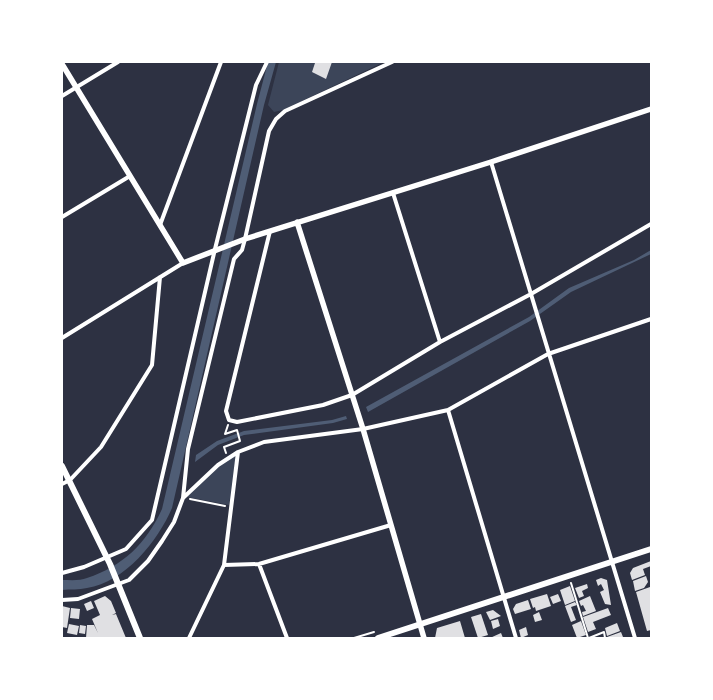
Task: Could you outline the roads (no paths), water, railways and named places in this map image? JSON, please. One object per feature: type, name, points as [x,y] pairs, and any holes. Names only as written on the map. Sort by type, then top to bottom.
[{"type":"main road","points":[[62,466],[119,584],[140,638]]},
{"type":"main road","points":[[378,638],[651,550]]},
{"type":"street","points":[[62,96],[118,62]]},
{"type":"street","points":[[160,225],[221,62]]},
{"type":"street","points":[[62,573],[107,558],[126,549],[152,520],[215,249],[256,85],[266,62]]},
{"type":"street","points":[[62,600],[78,599],[129,580],[148,561],[174,522],[183,498],[188,449],[234,259],[242,250],[269,131],[276,119],[285,111],[392,62]]},
{"type":"street","points":[[62,64],[183,263]]},
{"type":"street","points":[[62,338],[183,263],[215,249],[245,238],[491,162],[651,109]]},
{"type":"street","points":[[491,162],[635,638]]},
{"type":"street","points":[[62,217],[130,176]]},
{"type":"street","points":[[393,193],[440,342]]},
{"type":"street","points":[[297,222],[363,429],[424,638]]},
{"type":"street","points":[[270,231],[226,412],[229,420],[237,422],[323,405],[352,395],[440,342],[531,294],[651,224]]},
{"type":"street","points":[[62,484],[70,480],[101,448],[152,364],[160,277]]},
{"type":"street","points":[[183,498],[218,464],[238,452],[264,442],[363,429],[448,410],[548,354],[651,319]]},
{"type":"street","points":[[448,410],[516,638]]},
{"type":"street","points":[[188,638],[224,565],[238,452]]},
{"type":"street","points":[[224,565],[259,564],[391,525]]},
{"type":"street","points":[[259,564],[287,638]]}]
